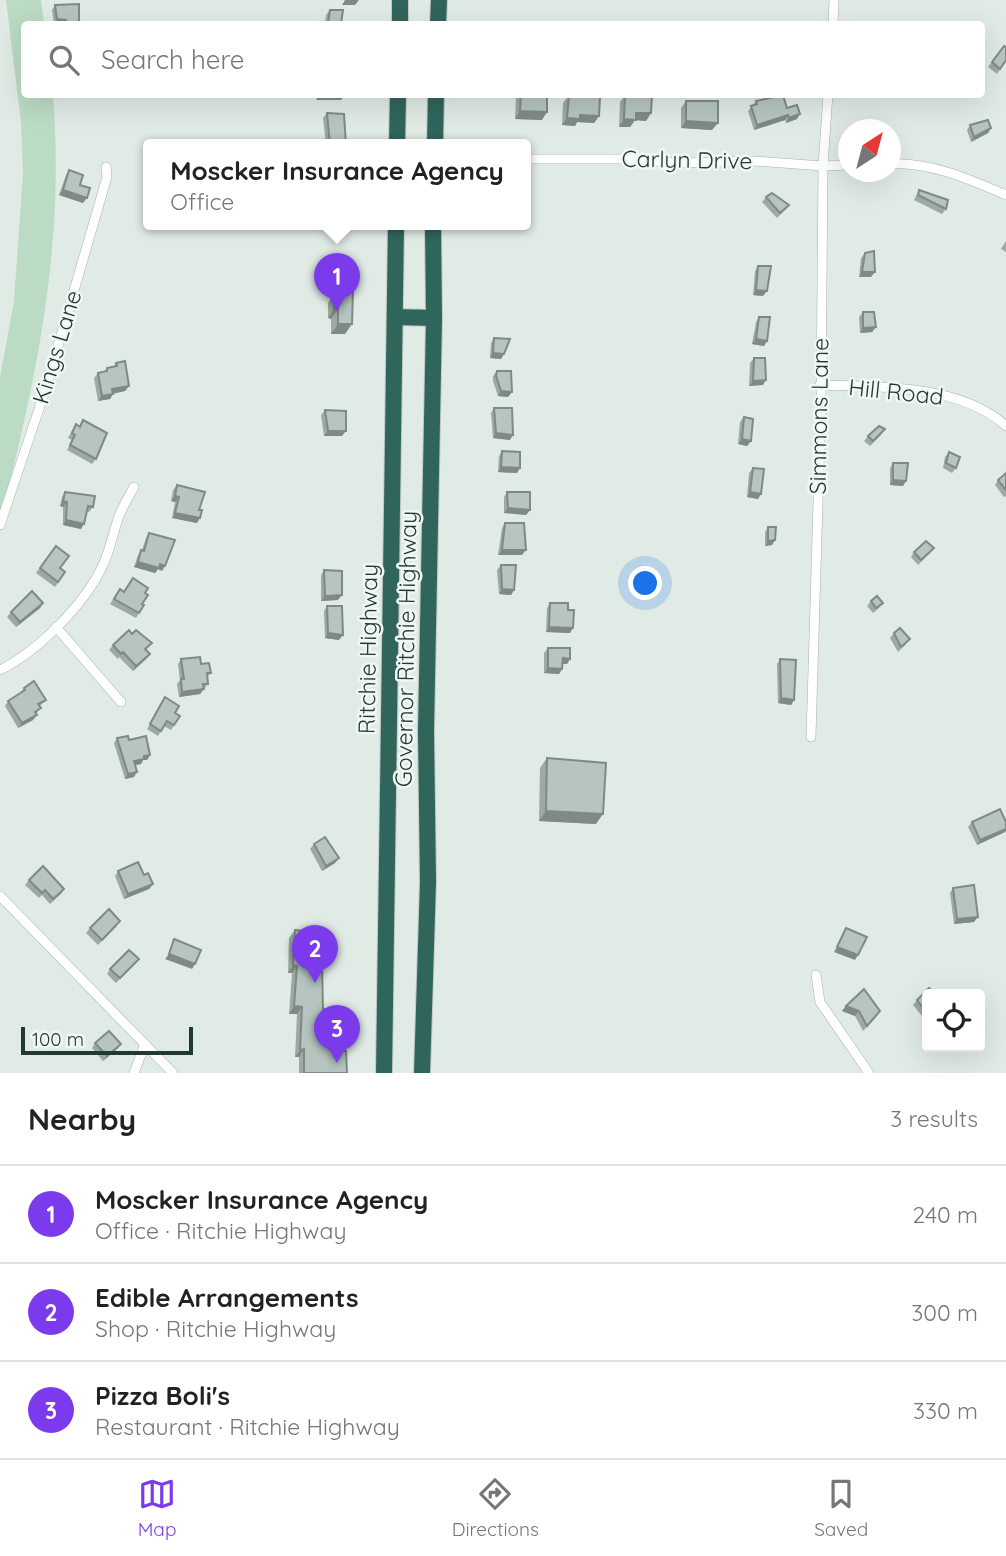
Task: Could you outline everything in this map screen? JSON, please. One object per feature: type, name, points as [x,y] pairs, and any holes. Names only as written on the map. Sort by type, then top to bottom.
[{"type":"highway","points":[[400,0],[400,21]]},
{"type":"highway","points":[[438,21],[439,0]]},
{"type":"highway","points":[[397,139],[398,98]]},
{"type":"highway","points":[[435,139],[436,98]]},
{"type":"highway","name":"Ritchie Highway","points":[[384,1073],[396,230]]},
{"type":"highway","name":"Governor Ritchie Highway","points":[[422,1073],[428,882],[426,731],[434,318],[433,230]]},
{"type":"highway","points":[[395,317],[434,318]]},
{"type":"street","points":[[833,21],[834,0]]},
{"type":"street","name":"Simmons Lane","points":[[811,737],[823,166],[828,98]]},
{"type":"street","name":"Carlyn Drive","points":[[531,159],[623,159],[681,163],[754,161],[838,165]]},
{"type":"street","points":[[901,163],[959,175],[1006,195]]},
{"type":"street","name":"Kings Lane","points":[[0,525],[44,394],[107,177],[106,167]]},
{"type":"street","name":"Hill Road","points":[[820,385],[940,394],[978,406],[1006,426]]},
{"type":"street","points":[[0,670],[56,627],[82,600],[102,568],[120,514],[134,487]]},
{"type":"street","points":[[56,627],[121,702]]},
{"type":"street","points":[[0,896],[173,1073]]},
{"type":"street","points":[[816,975],[820,1002],[869,1073]]},
{"type":"street","points":[[134,1073],[145,1044]]},
{"type":"green space","points":[[6,0],[41,0],[44,21],[21,21],[21,98],[53,98],[56,150],[51,258],[45,310],[26,415],[0,521],[0,377],[14,301],[23,173],[21,122]]},
{"type":"building","points":[[79,4],[79,21],[57,19],[55,5]]},
{"type":"building","points":[[330,10],[343,10],[341,21],[328,21]]},
{"type":"building","points":[[1004,46],[1006,60],[1000,69],[992,62]]},
{"type":"building","points":[[521,98],[547,98],[547,112],[520,111]]},
{"type":"building","points":[[569,98],[600,98],[599,116],[580,115],[580,119],[567,118]]},
{"type":"building","points":[[625,98],[652,98],[651,113],[636,113],[636,120],[624,119]]},
{"type":"building","points":[[784,98],[787,108],[797,105],[800,114],[757,125],[751,106],[757,104],[756,101]]},
{"type":"building","points":[[686,101],[718,101],[718,123],[686,121]]},
{"type":"building","points":[[327,113],[344,114],[346,139],[329,139]]},
{"type":"building","points":[[988,120],[991,128],[974,137],[970,125]]},
{"type":"building","points":[[69,170],[83,175],[80,185],[90,188],[87,198],[63,190]]},
{"type":"building","points":[[919,190],[948,200],[946,209],[918,195]]},
{"type":"building","points":[[772,193],[789,205],[780,213],[766,197]]},
{"type":"building","points":[[874,251],[875,272],[862,272],[865,253]]},
{"type":"building","points":[[758,266],[771,266],[767,291],[756,290]]},
{"type":"building","points":[[337,290],[353,290],[352,324],[338,324],[338,309],[334,309]]},
{"type":"building","points":[[863,312],[874,312],[876,327],[863,328]]},
{"type":"building","points":[[759,317],[770,317],[767,341],[756,339]]},
{"type":"building","points":[[494,338],[510,339],[504,354],[493,353]]},
{"type":"building","points":[[754,358],[765,358],[766,380],[753,381]]},
{"type":"building","points":[[125,361],[129,386],[112,389],[113,394],[102,396],[98,373]]},
{"type":"building","points":[[497,371],[511,371],[512,392],[501,391]]},
{"type":"building","points":[[494,408],[512,408],[513,435],[496,433]]},
{"type":"building","points":[[325,410],[346,411],[346,431],[328,431]]},
{"type":"building","points":[[744,417],[753,419],[751,441],[742,439]]},
{"type":"building","points":[[83,420],[107,433],[96,459],[70,445],[76,424],[80,427]]},
{"type":"building","points":[[879,426],[885,429],[873,441],[868,436]]},
{"type":"building","points":[[502,451],[520,452],[520,468],[501,467]]},
{"type":"building","points":[[949,452],[960,457],[956,468],[946,463]]},
{"type":"building","points":[[893,463],[908,463],[906,481],[893,480]]},
{"type":"building","points":[[753,468],[764,469],[761,494],[750,492]]},
{"type":"building","points":[[1006,473],[1006,490],[998,480]]},
{"type":"building","points":[[177,485],[205,492],[199,510],[202,510],[200,518],[175,513],[179,497],[175,496]]},
{"type":"building","points":[[65,492],[95,496],[93,507],[88,506],[84,524],[66,520],[67,502],[63,501]]},
{"type":"building","points":[[507,492],[530,492],[530,510],[508,508]]},
{"type":"building","points":[[505,523],[524,523],[526,550],[502,550]]},
{"type":"building","points":[[768,527],[776,527],[775,540],[768,541]]},
{"type":"building","points":[[149,533],[175,540],[165,566],[160,564],[159,568],[138,562]]},
{"type":"building","points":[[926,541],[934,548],[921,560],[914,552]]},
{"type":"building","points":[[56,546],[69,556],[60,568],[65,572],[58,582],[40,568]]},
{"type":"building","points":[[501,565],[516,565],[514,590],[502,589]]},
{"type":"building","points":[[324,570],[342,571],[342,595],[325,596]]},
{"type":"building","points":[[133,578],[148,588],[145,593],[148,595],[139,613],[114,599],[120,589],[124,592]]},
{"type":"building","points":[[32,591],[43,603],[20,622],[11,612]]},
{"type":"building","points":[[877,596],[883,603],[876,608],[871,601]]},
{"type":"building","points":[[550,603],[568,603],[568,610],[574,610],[573,628],[549,627]]},
{"type":"building","points":[[327,606],[342,606],[343,635],[328,633]]},
{"type":"building","points":[[900,628],[910,639],[901,647],[894,633]]},
{"type":"building","points":[[129,630],[132,634],[136,630],[152,643],[145,649],[150,654],[136,666],[113,645]]},
{"type":"building","points":[[548,648],[570,648],[570,659],[563,658],[562,669],[548,668]]},
{"type":"building","points":[[200,657],[201,664],[209,663],[211,673],[207,673],[208,684],[203,684],[204,689],[182,692],[181,679],[184,679],[181,659]]},
{"type":"building","points":[[780,659],[796,660],[794,700],[781,698]]},
{"type":"building","points":[[34,681],[46,700],[38,704],[41,708],[35,712],[37,715],[22,723],[8,701]]},
{"type":"building","points":[[165,697],[179,706],[175,713],[180,716],[174,725],[167,721],[161,731],[150,724]]},
{"type":"building","points":[[128,736],[129,740],[146,736],[150,755],[134,761],[137,772],[128,774],[117,738]]},
{"type":"building","points":[[547,758],[606,763],[603,814],[546,811]]},
{"type":"building","points":[[1000,809],[1006,829],[980,840],[972,822]]},
{"type":"building","points":[[325,837],[339,858],[326,866],[314,844]]},
{"type":"building","points":[[138,862],[144,875],[148,873],[153,884],[128,894],[118,871]]},
{"type":"building","points":[[43,866],[64,889],[53,899],[45,890],[42,893],[29,880]]},
{"type":"building","points":[[974,885],[978,917],[957,919],[953,888]]},
{"type":"building","points":[[109,909],[120,921],[102,940],[90,928]]},
{"type":"building","points":[[846,928],[867,937],[858,955],[837,947]]},
{"type":"building","points":[[295,930],[326,933],[326,966],[322,966],[323,1009],[330,1009],[329,1049],[346,1051],[347,1073],[304,1073],[304,1049],[300,1050],[302,1007],[294,1006],[297,966],[293,965]]},
{"type":"building","points":[[174,939],[201,950],[195,964],[169,954]]},
{"type":"building","points":[[129,950],[139,959],[120,978],[110,969]]},
{"type":"building","points":[[864,989],[880,1011],[867,1026],[859,1011],[846,1006]]},
{"type":"building","points":[[109,1031],[121,1044],[107,1056],[95,1043]]},
{"type":"place","name":"Moscker Insurance Agency","points":[[337,311]]},
{"type":"place","name":"Edible Arrangements","points":[[315,983]]},
{"type":"place","name":"Pizza Boli's","points":[[337,1063]]}]
